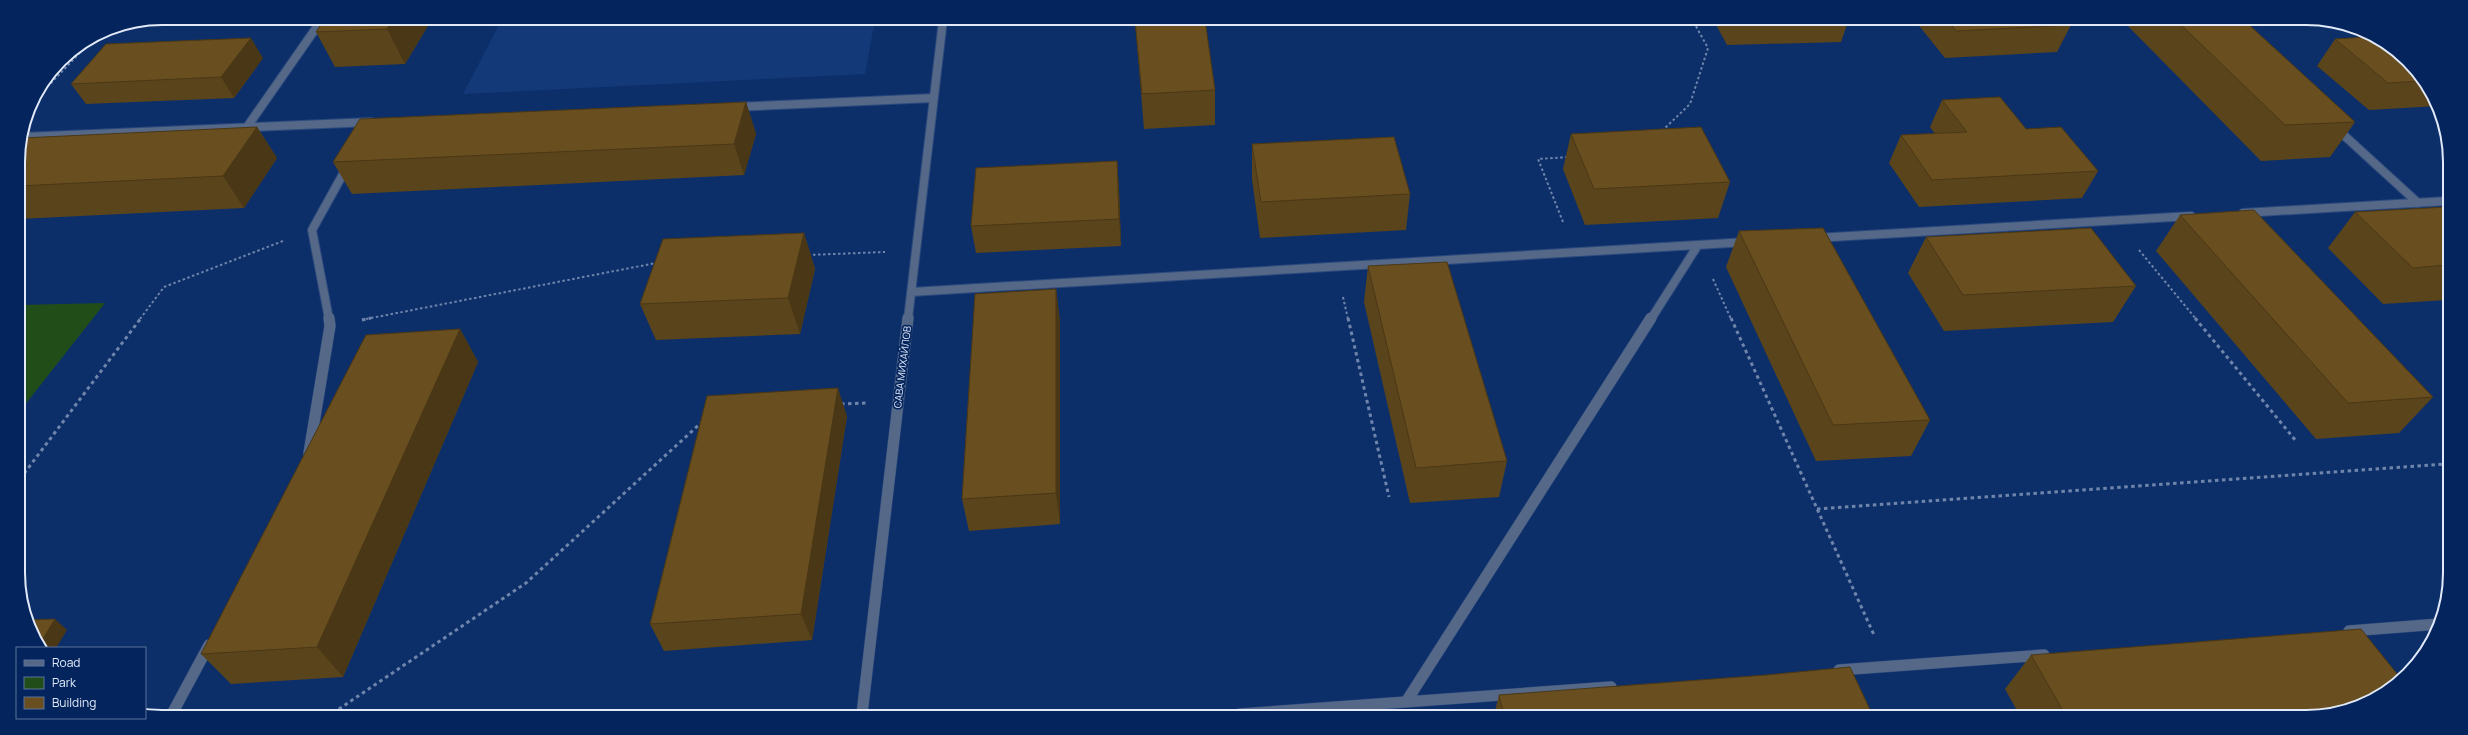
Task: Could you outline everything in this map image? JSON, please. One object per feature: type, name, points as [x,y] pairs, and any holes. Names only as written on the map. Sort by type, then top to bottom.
[{"type":"street","points":[[247,127],[318,25]]},
{"type":"street","name":"САВА МИХАЙЛОВ","points":[[862,710],[942,25]]},
{"type":"street","points":[[728,107],[933,98]]},
{"type":"street","points":[[28,137],[376,122],[365,135]]},
{"type":"street","points":[[2331,123],[2418,203]]},
{"type":"street","points":[[308,464],[330,326],[312,230],[353,155]]},
{"type":"street","points":[[2231,214],[2443,201]]},
{"type":"street","points":[[1808,239],[2200,216]]},
{"type":"street","points":[[911,292],[1753,242]]},
{"type":"street","points":[[1406,702],[1698,245]]},
{"type":"street","points":[[2337,632],[2433,624]]},
{"type":"street","points":[[174,710],[214,636]]},
{"type":"street","points":[[1825,671],[2054,654]]},
{"type":"street","points":[[1295,710],[1627,686]]},
{"type":"path","points":[[1659,134],[1690,104],[1708,48],[1695,25]]},
{"type":"path","points":[[52,81],[72,59]]},
{"type":"path","points":[[1575,253],[1538,159],[1576,157]]},
{"type":"path","points":[[2114,221],[2296,441]]},
{"type":"path","points":[[25,472],[164,287],[312,230]]},
{"type":"path","points":[[1698,245],[1888,667]]},
{"type":"path","points":[[807,255],[916,251]]},
{"type":"path","points":[[330,326],[658,263]]},
{"type":"path","points":[[1336,267],[1389,497]]},
{"type":"path","points":[[837,404],[898,401]]},
{"type":"path","points":[[337,710],[526,583],[708,416]]},
{"type":"path","points":[[1817,509],[2443,464]]},
{"type":"shaded area","points":[[499,25],[874,25],[865,74],[463,94]]},
{"type":"green space","points":[[105,303],[25,405],[25,305]]},
{"type":"building","points":[[320,25],[390,25],[387,29],[316,32]]},
{"type":"building","points":[[1135,25],[1206,25],[1215,90],[1142,94]]},
{"type":"building","points":[[1951,25],[2071,25],[1956,31]]},
{"type":"building","points":[[2181,25],[2249,25],[2355,122],[2285,125]]},
{"type":"building","points":[[2363,37],[2374,43],[2403,65],[2417,81],[2388,83],[2335,39]]},
{"type":"building","points":[[251,38],[221,77],[71,84],[106,44]]},
{"type":"building","points":[[2000,97],[2026,129],[2061,127],[2098,171],[1932,180],[1901,135],[1967,132],[1942,100]]},
{"type":"building","points":[[746,102],[734,144],[333,162],[360,119]]},
{"type":"building","points":[[257,127],[223,176],[25,186],[25,153],[27,138]]},
{"type":"building","points":[[1701,127],[1730,182],[1594,189],[1571,134]]},
{"type":"building","points":[[1394,137],[1410,194],[1261,202],[1252,144]]},
{"type":"building","points":[[1117,161],[1119,219],[971,226],[976,168]]},
{"type":"building","points":[[2443,207],[2443,265],[2413,268],[2355,212]]},
{"type":"building","points":[[2254,210],[2433,397],[2348,403],[2180,215]]},
{"type":"building","points":[[1823,228],[1930,420],[1833,425],[1739,231]]},
{"type":"building","points":[[2091,228],[2136,286],[1963,295],[1926,237]]},
{"type":"building","points":[[804,233],[788,298],[640,304],[663,239]]},
{"type":"building","points":[[1447,262],[1507,461],[1416,468],[1368,266]]},
{"type":"building","points":[[1056,289],[1056,493],[962,499],[975,294]]},
{"type":"building","points":[[460,329],[317,647],[201,654],[366,335]]},
{"type":"building","points":[[838,388],[801,614],[650,624],[707,396]]},
{"type":"building","points":[[55,619],[42,640],[39,634],[33,620]]},
{"type":"building","points":[[2361,629],[2398,674],[2382,687],[2358,700],[2315,710],[2063,710],[2031,655]]},
{"type":"building","points":[[1850,667],[1870,710],[1503,710],[1499,695],[1766,675]]}]
